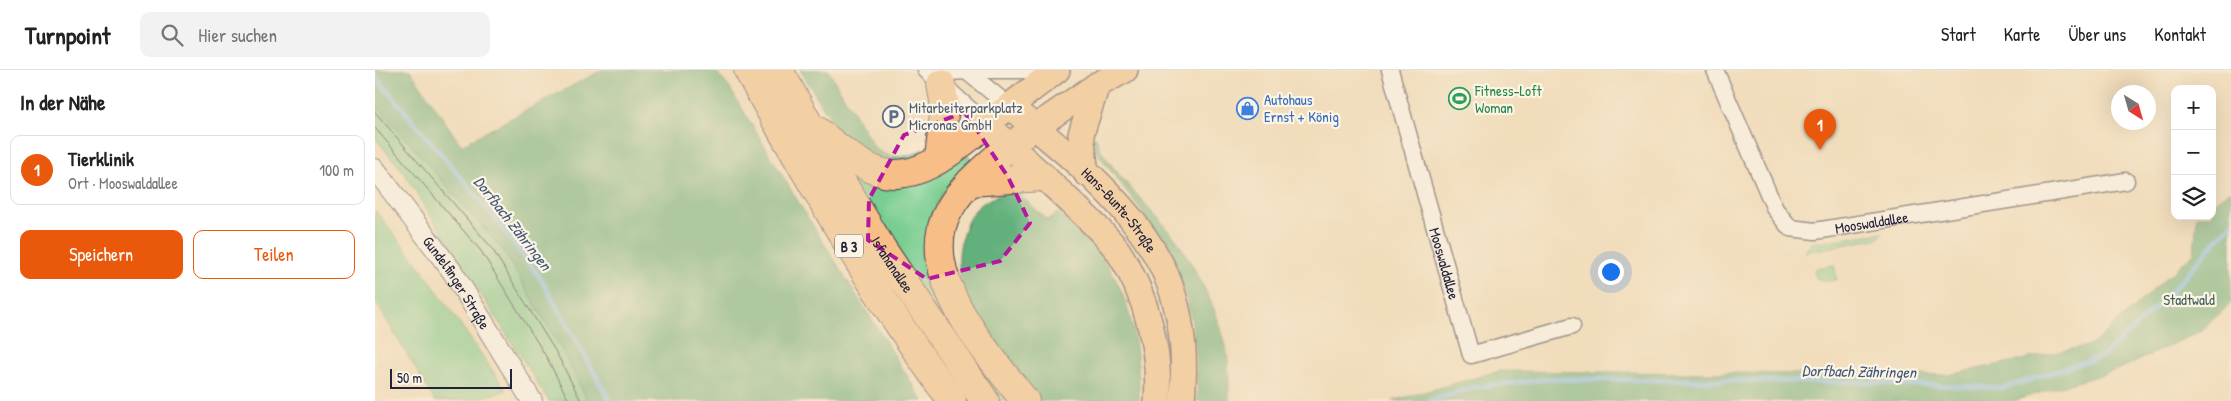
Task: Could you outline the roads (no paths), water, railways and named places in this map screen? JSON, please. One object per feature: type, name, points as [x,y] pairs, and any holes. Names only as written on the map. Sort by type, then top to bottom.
[{"type":"highway","name":"Isfahanallee","points":[[779,70],[807,123],[883,250],[985,401]]},
{"type":"highway","name":"Isfahanallee","points":[[748,75],[846,241],[914,347],[952,401]]},
{"type":"highway","points":[[932,76],[945,106],[939,158]]},
{"type":"highway","points":[[807,123],[850,156],[885,173],[912,171],[939,158],[986,124]]},
{"type":"highway","points":[[1009,146],[970,182],[948,211],[942,228],[940,249],[943,273],[971,331],[1025,401]]},
{"type":"highway","points":[[970,182],[1043,177]]},
{"type":"main road","points":[[986,124],[1057,70]]},
{"type":"main road","points":[[1009,146],[1097,85],[1125,70]]},
{"type":"main road","points":[[1086,173],[1081,134],[1097,85]]},
{"type":"main road","name":"Hans-Bunte-Straße","points":[[1009,106],[1086,173],[1121,208],[1143,236],[1166,275],[1176,303],[1182,336],[1184,361],[1182,401]]},
{"type":"main road","name":"Hans-Bunte-Straße","points":[[986,124],[1098,228],[1118,252],[1133,278],[1144,304],[1153,342],[1157,401]]},
{"type":"street","points":[[932,76],[965,70],[1033,70]]},
{"type":"street","name":"Hans-Bunte-Straße","points":[[965,70],[1009,106]]},
{"type":"street","name":"Mooswaldallee","points":[[1390,70],[1471,355],[1572,326]]},
{"type":"street","name":"Mooswaldallee","points":[[1715,70],[1775,209],[1790,228],[1815,231],[2126,181]]},
{"type":"street","name":"Hans-Bunte-Straße","points":[[932,76],[986,124]]},
{"type":"street","name":"Gundelfinger Straße","points":[[375,169],[452,271],[532,401]]},
{"type":"waterway","name":"Dorfbach Zähringen","points":[[375,76],[491,213],[541,279],[610,401]]},
{"type":"waterway","name":"Dorfbach Zähringen","points":[[1428,401],[1476,387],[1549,379],[1855,382],[2004,388],[2103,356],[2165,299],[2231,224]]},
{"type":"tram line","points":[[375,112],[491,247],[557,354],[581,401]]},
{"type":"tram line","points":[[375,128],[481,251],[547,358],[569,401]]},
{"type":"place","name":"Fitness-Loft Woman","points":[[1459,99]]},
{"type":"place","name":"Autohaus Ernst + König","points":[[1248,108]]},
{"type":"place","name":"Mitarbeiterparkplatz Micronas GmbH","points":[[893,116]]},
{"type":"place","name":"Tierklinik","points":[[1820,150]]},
{"type":"park label","name":"Stadtwald","points":[[2189,299]]}]
